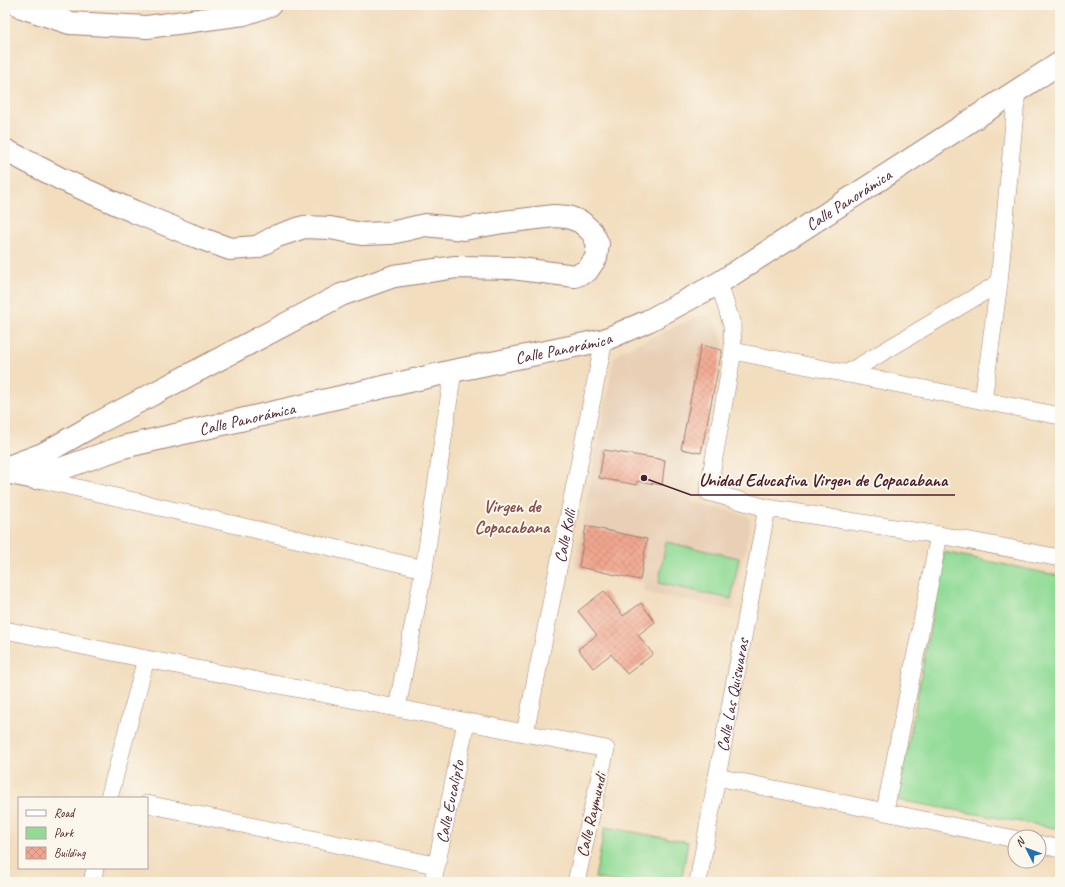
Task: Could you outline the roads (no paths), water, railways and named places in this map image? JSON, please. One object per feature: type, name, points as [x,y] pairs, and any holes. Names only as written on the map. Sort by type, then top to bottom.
[{"type":"street","points":[[19,5],[70,23],[147,27],[244,14],[270,5]]},
{"type":"street","name":"Calle Panorámica","points":[[35,478],[123,447],[453,371],[604,340],[648,321],[719,283],[1060,63]]},
{"type":"street","points":[[983,401],[999,283],[1018,90]]},
{"type":"street","points":[[5,150],[61,179],[129,209],[230,249],[257,247],[278,236],[304,227],[330,228],[362,234],[391,233],[425,225],[464,229],[503,222],[554,216],[568,217],[581,222],[592,232],[598,244],[596,258],[587,271],[575,276],[512,268],[456,268],[394,276],[341,295],[96,424],[43,454],[5,468]]},
{"type":"street","points":[[719,283],[732,325],[733,351],[708,492],[767,508],[939,535],[1060,558]]},
{"type":"street","points":[[846,374],[999,283]]},
{"type":"street","name":"Calle Kolli","points":[[525,733],[604,340]]},
{"type":"street","points":[[733,351],[1060,416]]},
{"type":"street","points":[[397,708],[424,569],[453,371]]},
{"type":"street","points":[[5,472],[424,569]]},
{"type":"street","name":"Calle Las Quiswaras","points":[[698,882],[767,508]]},
{"type":"street","points":[[885,811],[939,535]]},
{"type":"street","points":[[5,630],[525,733]]},
{"type":"street","points":[[113,797],[146,659]]},
{"type":"street","name":"Calle Eucalipto","points":[[434,874],[466,722]]},
{"type":"street","name":"Calle Raymundi","points":[[525,733],[606,749],[576,882]]},
{"type":"street","points":[[717,777],[1007,837]]},
{"type":"street","points":[[148,804],[434,874]]},
{"type":"street","points":[[1047,846],[1060,849]]},
{"type":"street","points":[[92,882],[95,869]]},
{"type":"place","name":"Unidad Educativa Virgen de Copacabana","points":[[644,478]]},
{"type":"district","name":"Virgen de Copacabana","points":[[512,516]]}]
